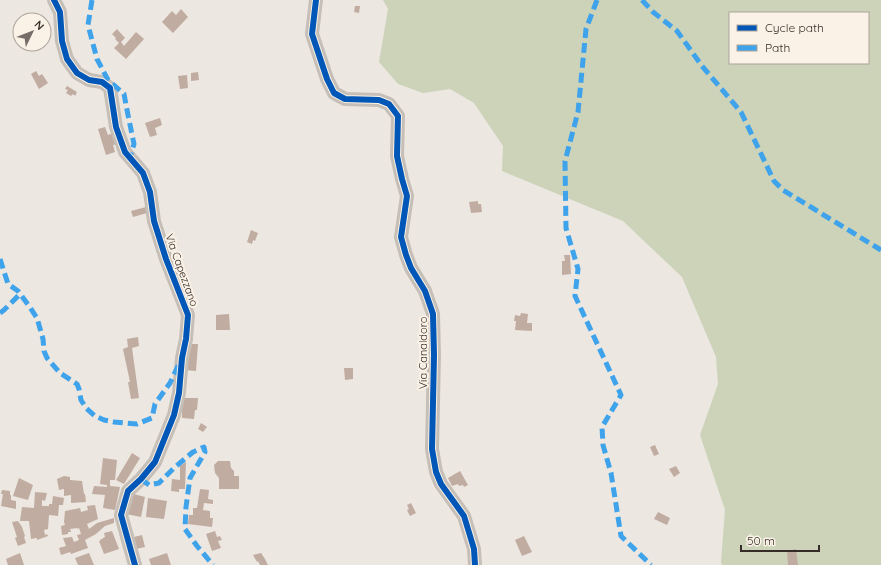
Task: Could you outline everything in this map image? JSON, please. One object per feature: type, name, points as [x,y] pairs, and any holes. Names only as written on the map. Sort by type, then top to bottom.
[{"type":"street","name":"Via Capezzano","points":[[54,0],[60,12],[62,41],[67,59],[77,73],[89,80],[102,82],[110,88],[116,127],[126,152],[143,173],[150,192],[154,221],[166,260],[188,314],[179,393],[174,415],[155,462],[141,480],[128,491],[121,515],[135,565]]},
{"type":"street","name":"Via Canaldoro","points":[[316,0],[312,34],[327,79],[334,93],[345,99],[379,100],[389,104],[398,116],[397,156],[407,196],[401,237],[411,268],[425,290],[434,314],[432,449],[436,472],[442,484],[464,516],[474,549],[475,565]]},
{"type":"green space","points":[[383,0],[881,0],[881,565],[722,565],[725,510],[700,435],[718,384],[716,357],[682,277],[623,221],[502,171],[503,146],[474,103],[450,89],[423,93],[398,84],[379,62],[388,9]]},
{"type":"building","points":[[355,6],[360,6],[359,13],[354,12]]},
{"type":"building","points":[[181,9],[188,17],[173,33],[162,22],[172,11],[176,15]]},
{"type":"building","points":[[117,29],[125,38],[121,42],[124,46],[136,32],[144,39],[126,59],[114,48],[119,43],[112,34]]},
{"type":"building","points":[[36,71],[39,76],[42,74],[48,83],[39,89],[31,74]]},
{"type":"building","points":[[198,72],[199,80],[191,81],[191,73]]},
{"type":"building","points":[[187,75],[188,88],[180,89],[178,76]]},
{"type":"building","points":[[67,86],[77,92],[75,96],[73,94],[71,96],[66,93],[68,90],[65,89]]},
{"type":"building","points":[[160,118],[162,125],[155,128],[157,135],[150,137],[145,123]]},
{"type":"building","points":[[105,127],[108,135],[113,133],[117,144],[113,145],[115,152],[106,155],[98,129]]},
{"type":"building","points":[[478,201],[478,204],[481,204],[482,212],[471,213],[469,202]]},
{"type":"building","points":[[146,207],[147,213],[133,217],[131,211]]},
{"type":"building","points":[[251,230],[258,233],[252,244],[247,242]]},
{"type":"building","points":[[564,255],[570,255],[571,274],[562,275],[562,261],[565,261]]},
{"type":"building","points":[[521,313],[528,314],[527,323],[532,323],[532,331],[515,330],[515,315],[520,316]]},
{"type":"building","points":[[229,314],[230,330],[216,330],[216,315]]},
{"type":"building","points":[[138,337],[139,346],[132,348],[139,398],[131,399],[128,382],[130,382],[123,349],[128,347],[127,339]]},
{"type":"building","points":[[189,344],[198,344],[196,371],[184,370]]},
{"type":"building","points":[[344,368],[353,368],[353,379],[345,380]]},
{"type":"building","points":[[182,398],[198,398],[197,410],[195,410],[194,419],[182,418]]},
{"type":"building","points":[[201,423],[207,427],[203,432],[198,429]]},
{"type":"building","points":[[655,445],[659,454],[654,456],[650,447]]},
{"type":"building","points":[[132,453],[140,458],[124,484],[116,480]]},
{"type":"building","points":[[103,458],[117,460],[115,480],[110,480],[110,486],[120,487],[115,510],[103,508],[105,495],[92,494],[94,486],[107,487],[107,485],[100,484]]},
{"type":"building","points":[[218,461],[230,461],[231,468],[234,471],[234,476],[239,476],[239,489],[219,489],[219,478],[215,473],[214,465]]},
{"type":"building","points":[[186,462],[185,489],[179,489],[179,492],[171,491],[172,479],[180,480],[180,466]]},
{"type":"building","points":[[676,466],[680,473],[674,477],[669,469]]},
{"type":"building","points":[[460,471],[468,485],[464,487],[463,485],[459,486],[458,484],[452,486],[448,478]]},
{"type":"building","points":[[64,476],[70,477],[70,480],[82,481],[86,502],[71,503],[71,495],[64,496],[64,489],[59,490],[57,479]]},
{"type":"building","points":[[19,478],[33,485],[28,500],[13,496]]},
{"type":"building","points":[[200,489],[209,490],[208,499],[213,500],[213,504],[204,503],[203,510],[210,511],[210,518],[213,518],[212,527],[188,524],[189,515],[193,515],[193,508],[197,508]]},
{"type":"building","points":[[2,490],[10,491],[11,500],[16,501],[16,509],[1,506],[3,494],[1,494]]},
{"type":"building","points":[[35,492],[47,493],[45,501],[42,500],[42,506],[49,506],[49,504],[52,504],[53,496],[64,498],[63,505],[59,505],[58,516],[49,515],[48,529],[44,530],[45,535],[47,534],[48,536],[37,540],[37,538],[31,539],[29,521],[20,521],[22,507],[34,508]]},
{"type":"building","points":[[130,493],[145,497],[141,517],[126,514]]},
{"type":"building","points":[[148,498],[167,501],[164,519],[146,517]]},
{"type":"building","points":[[411,503],[416,513],[410,516],[407,510],[409,509],[407,505]]},
{"type":"building","points":[[95,505],[98,519],[87,524],[89,529],[97,523],[114,518],[114,523],[105,526],[96,534],[85,540],[88,548],[71,554],[70,552],[61,555],[59,548],[66,546],[63,538],[72,537],[74,542],[79,540],[77,535],[81,534],[79,528],[77,528],[70,529],[71,532],[62,535],[61,526],[65,525],[65,511],[80,508],[81,512],[88,510],[87,506]]},
{"type":"building","points":[[658,512],[670,518],[667,525],[654,519]]},
{"type":"building","points":[[18,521],[22,527],[26,543],[18,546],[15,538],[17,537],[12,522]]},
{"type":"building","points":[[112,531],[119,549],[104,554],[99,541],[105,537],[104,533]]},
{"type":"building","points":[[215,531],[217,537],[220,536],[222,540],[218,541],[221,548],[212,551],[206,534]]},
{"type":"building","points":[[142,535],[145,547],[136,549],[134,537]]},
{"type":"building","points":[[524,536],[532,552],[522,556],[515,540]]},
{"type":"building","points":[[796,549],[798,565],[788,565],[787,551]]},
{"type":"building","points":[[20,553],[24,565],[8,565],[6,559]]},
{"type":"building","points":[[89,553],[94,565],[78,565],[75,558]]},
{"type":"building","points":[[167,553],[171,565],[151,565],[149,559]]},
{"type":"building","points":[[261,553],[268,565],[260,565],[253,555]]},
{"type":"marked path","points":[[92,0],[88,25],[97,59],[108,80],[124,94],[134,144],[130,157]]},
{"type":"marked path","points":[[597,0],[586,29],[578,112],[565,161],[566,228],[578,269],[575,296],[621,395],[602,427],[603,445],[611,473],[621,536],[651,565]]},
{"type":"marked path","points":[[642,0],[653,12],[677,31],[702,66],[741,112],[774,181],[783,190],[881,250]]},
{"type":"marked path","points":[[0,259],[8,284],[18,291],[37,318],[43,339],[44,351],[47,358],[60,373],[77,384],[81,400],[86,408],[95,416],[114,422],[137,424],[152,418],[155,404],[170,383],[179,364]]},
{"type":"marked path","points":[[0,313],[20,294]]},
{"type":"marked path","points":[[141,479],[149,485],[159,483],[193,452],[204,447],[205,452],[190,478],[185,529],[213,565]]},
{"type":"cycle path","points":[[54,0],[60,12],[62,41],[67,59],[77,73],[89,80],[102,82],[110,88],[116,127],[125,152],[143,173],[150,192],[154,221],[166,259],[188,315],[179,393],[174,415],[155,462],[141,479],[128,491],[121,515],[135,565]]},
{"type":"cycle path","points":[[316,0],[312,34],[327,79],[334,93],[345,99],[379,100],[389,104],[398,116],[397,156],[407,196],[401,237],[411,268],[425,291],[433,314],[434,355],[432,449],[436,472],[441,484],[464,516],[474,549],[475,565]]}]
